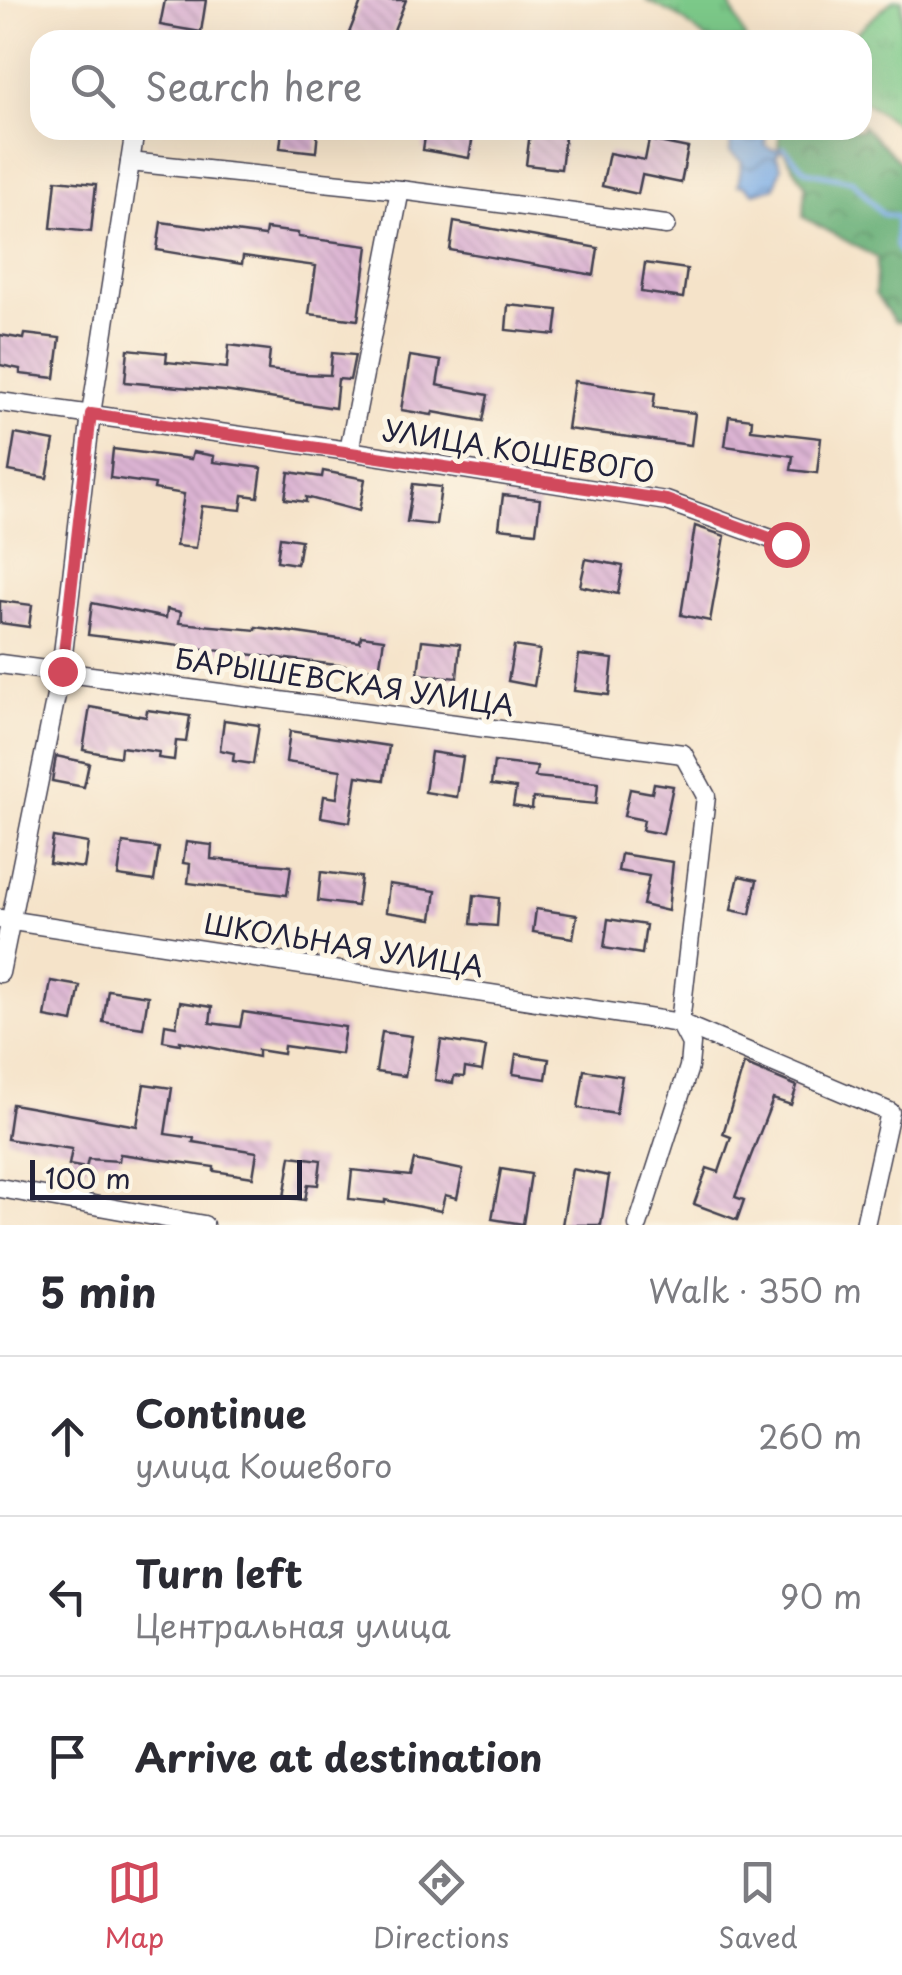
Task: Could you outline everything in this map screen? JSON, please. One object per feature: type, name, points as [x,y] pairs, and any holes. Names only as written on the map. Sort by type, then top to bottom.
[{"type":"street","points":[[0,974],[5,919],[62,671],[91,414],[133,140]]},
{"type":"street","points":[[130,162],[400,190],[666,225]]},
{"type":"street","points":[[350,451],[400,190]]},
{"type":"street","name":"УЛИЦА КОШЕВОГО","points":[[0,402],[666,500],[786,544]]},
{"type":"street","name":"БАРЫШЕВСКАЯ УЛИЦА","points":[[0,664],[683,754],[706,796],[680,1023]]},
{"type":"street","name":"ШКОЛЬНАЯ УЛИЦА","points":[[5,919],[680,1023],[890,1112],[864,1225]]},
{"type":"street","points":[[638,1225],[689,1067],[691,1044],[680,1023]]},
{"type":"street","points":[[0,1188],[204,1225]]},
{"type":"green space","points":[[645,0],[728,0],[742,30],[695,30],[678,16]]},
{"type":"green space","points":[[893,0],[902,0],[902,128],[872,107],[872,30],[859,30]]},
{"type":"green space","points":[[872,135],[902,164],[902,322],[895,322],[875,294],[877,258],[803,217],[805,185],[779,140],[872,140]]},
{"type":"water","points":[[731,140],[765,140],[765,145],[772,150],[786,147],[776,155],[781,167],[775,187],[754,193],[738,185],[742,162],[730,152]]},
{"type":"building","points":[[165,0],[206,0],[201,30],[160,25]]},
{"type":"building","points":[[362,0],[406,0],[394,30],[350,30]]},
{"type":"building","points":[[281,140],[317,140],[316,152],[280,148]]},
{"type":"building","points":[[424,140],[472,140],[469,158],[423,150]]},
{"type":"building","points":[[529,140],[565,140],[561,169],[526,165]]},
{"type":"building","points":[[649,140],[688,148],[681,183],[642,175],[638,194],[602,186],[609,153],[645,160]]},
{"type":"building","points":[[56,180],[96,184],[91,232],[51,228]]},
{"type":"building","points":[[161,222],[265,236],[266,229],[368,246],[358,320],[309,314],[316,266],[243,256],[242,264],[157,250]]},
{"type":"building","points":[[454,222],[598,248],[594,275],[450,250]]},
{"type":"building","points":[[645,263],[687,269],[683,298],[641,292]]},
{"type":"building","points":[[508,305],[558,310],[555,335],[506,330]]},
{"type":"building","points":[[25,334],[60,338],[55,378],[20,374],[20,369],[0,365],[0,335],[24,339]]},
{"type":"building","points":[[229,345],[270,350],[268,370],[304,374],[330,375],[332,353],[355,355],[350,380],[338,379],[335,408],[224,391],[125,382],[128,349],[167,353],[166,362],[227,368]]},
{"type":"building","points":[[410,356],[441,361],[437,385],[488,395],[483,421],[401,410]]},
{"type":"building","points":[[574,381],[655,393],[653,408],[695,413],[691,445],[567,429]]},
{"type":"building","points":[[729,416],[752,419],[751,430],[821,438],[817,473],[791,470],[793,456],[725,446]]},
{"type":"building","points":[[15,434],[54,441],[47,478],[9,471]]},
{"type":"building","points":[[113,449],[191,459],[193,452],[214,456],[213,462],[262,468],[258,497],[243,495],[241,510],[202,506],[196,548],[176,546],[184,494],[154,489],[155,484],[110,478]]},
{"type":"building","points":[[323,471],[365,479],[359,511],[306,497],[306,502],[285,499],[289,472],[322,477]]},
{"type":"building","points":[[413,484],[441,487],[436,525],[407,522]]},
{"type":"building","points":[[503,495],[540,499],[536,532],[499,528]]},
{"type":"building","points":[[695,526],[725,536],[710,621],[681,615]]},
{"type":"building","points":[[280,537],[301,540],[297,564],[277,561]]},
{"type":"building","points":[[586,559],[623,566],[618,594],[580,586]]},
{"type":"building","points":[[0,601],[32,605],[29,627],[0,623]]},
{"type":"building","points":[[92,603],[166,618],[167,609],[181,612],[179,623],[256,627],[360,642],[361,636],[384,639],[379,670],[88,635]]},
{"type":"building","points":[[422,640],[460,644],[457,678],[418,674]]},
{"type":"building","points":[[514,646],[540,650],[534,686],[508,681]]},
{"type":"building","points":[[579,655],[613,659],[609,695],[574,691]]},
{"type":"building","points":[[90,707],[146,717],[147,710],[190,716],[186,742],[176,741],[174,760],[158,758],[159,752],[121,747],[120,757],[83,750]]},
{"type":"building","points":[[224,720],[259,725],[253,764],[233,761],[234,753],[220,750]]},
{"type":"building","points":[[290,731],[389,746],[384,780],[357,776],[350,822],[321,817],[324,796],[337,798],[341,770],[286,762]]},
{"type":"building","points":[[431,752],[463,757],[457,797],[425,792]]},
{"type":"building","points":[[56,756],[89,763],[84,787],[52,781]]},
{"type":"building","points":[[494,762],[537,767],[535,777],[598,783],[596,804],[533,798],[532,809],[513,806],[516,788],[491,785]]},
{"type":"building","points":[[654,783],[673,786],[663,834],[642,830],[644,820],[624,816],[630,789],[652,793]]},
{"type":"building","points":[[53,837],[88,843],[84,868],[49,863]]},
{"type":"building","points":[[186,842],[212,845],[211,859],[291,866],[287,895],[188,883],[190,864],[183,863]]},
{"type":"building","points":[[123,843],[159,848],[154,881],[118,876]]},
{"type":"building","points":[[621,854],[673,862],[668,911],[643,905],[649,876],[618,871]]},
{"type":"building","points":[[321,872],[361,877],[357,906],[318,901]]},
{"type":"building","points":[[739,876],[757,880],[750,914],[731,910]]},
{"type":"building","points":[[389,884],[436,891],[432,919],[386,912]]},
{"type":"building","points":[[474,895],[499,898],[497,926],[471,924]]},
{"type":"building","points":[[536,909],[577,915],[573,938],[533,932]]},
{"type":"building","points":[[608,919],[646,925],[642,954],[604,948]]},
{"type":"building","points":[[51,981],[80,986],[73,1022],[45,1017]]},
{"type":"building","points":[[108,990],[148,996],[143,1028],[103,1022]]},
{"type":"building","points":[[180,1002],[212,1007],[210,1023],[240,1027],[243,1012],[345,1027],[341,1054],[284,1046],[283,1054],[258,1050],[258,1057],[163,1041],[165,1024],[176,1026]]},
{"type":"building","points":[[382,1032],[412,1036],[405,1076],[376,1072]]},
{"type":"building","points":[[441,1040],[486,1047],[482,1071],[465,1068],[464,1077],[454,1076],[453,1083],[435,1080]]},
{"type":"building","points":[[516,1054],[549,1059],[546,1079],[513,1074]]},
{"type":"building","points":[[744,1064],[797,1086],[791,1105],[773,1099],[735,1197],[744,1200],[737,1220],[694,1204],[707,1168],[719,1172],[731,1137],[723,1134]]},
{"type":"building","points":[[584,1070],[622,1076],[616,1114],[578,1108]]},
{"type":"building","points":[[144,1084],[172,1088],[165,1134],[257,1152],[253,1177],[214,1171],[214,1167],[120,1154],[119,1161],[88,1159],[86,1168],[69,1165],[72,1149],[7,1139],[12,1104],[137,1126]]},
{"type":"building","points":[[291,1156],[321,1160],[318,1185],[308,1184],[305,1200],[284,1197]]},
{"type":"building","points":[[414,1160],[463,1170],[457,1198],[445,1195],[441,1211],[385,1200],[349,1199],[352,1170],[410,1176]]},
{"type":"building","points":[[501,1169],[531,1174],[523,1224],[492,1219]]},
{"type":"building","points":[[572,1169],[609,1176],[601,1225],[562,1225]]},
{"type":"waterway","points":[[784,148],[806,171],[853,181],[882,214],[897,217],[896,246],[902,257]]},
{"type":"route","points":[[62,671],[91,414],[666,500],[786,544]]}]
